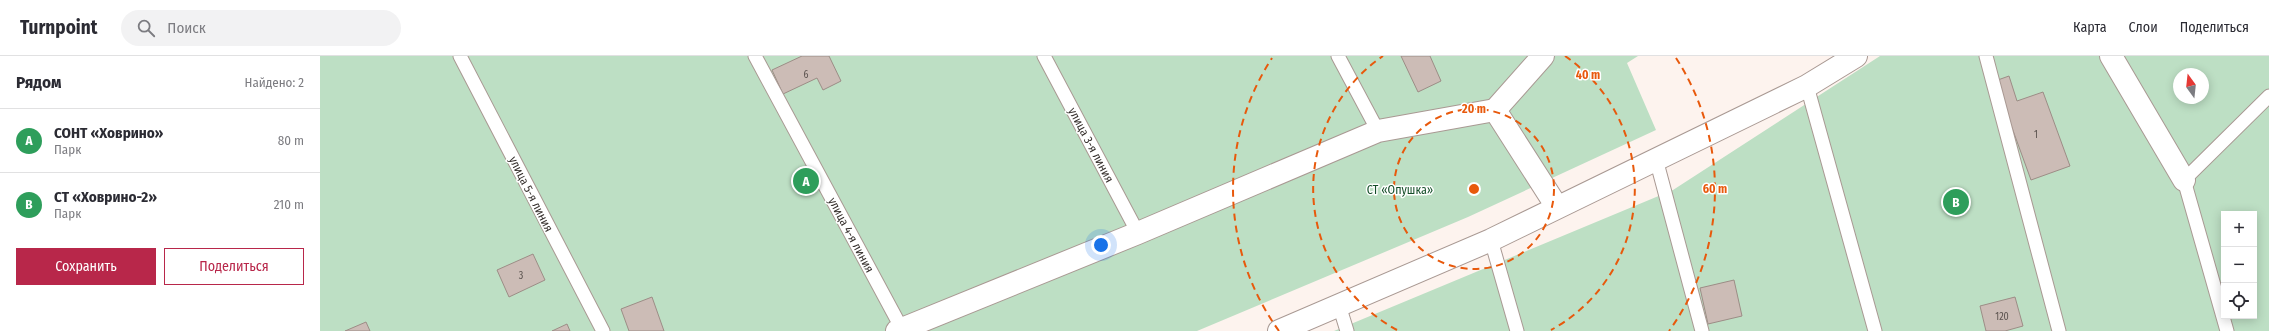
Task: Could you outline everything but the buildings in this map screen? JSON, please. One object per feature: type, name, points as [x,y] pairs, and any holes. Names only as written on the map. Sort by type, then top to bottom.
[{"type":"street","points":[[899,330],[1138,234],[1378,131],[1495,110],[1543,56]]},
{"type":"street","points":[[1279,331],[1491,240],[1807,86],[1856,56]]},
{"type":"street","points":[[2111,56],[2184,180]]},
{"type":"street","points":[[1495,110],[1558,207]]},
{"type":"lane","name":"улица 5-я линия","points":[[460,56],[603,331]]},
{"type":"lane","name":"улица 4-я линия","points":[[755,56],[899,330]]},
{"type":"lane","name":"улица 3-я линия","points":[[1044,56],[1138,234]]},
{"type":"lane","points":[[1338,56],[1378,131]]},
{"type":"lane","points":[[1986,56],[2059,331]]},
{"type":"lane","points":[[1807,86],[1875,331]]},
{"type":"lane","points":[[2227,331],[2184,180],[2269,96]]},
{"type":"lane","points":[[1656,160],[1702,331]]},
{"type":"lane","points":[[1491,240],[1517,331]]},
{"type":"lane","points":[[1339,305],[1347,331]]},
{"type":"green space","name":"СТ «Опушка»","points":[[320,56],[1638,56],[1627,63],[1656,130],[1468,217],[1197,331],[320,331]]},
{"type":"green space","points":[[1880,56],[2269,56],[2269,331],[1334,331],[1673,190]]},
{"type":"place","name":"СОНТ «Ховрино»","points":[[806,181]]},
{"type":"place","name":"СТ «Ховрино-2»","points":[[1956,202]]}]
